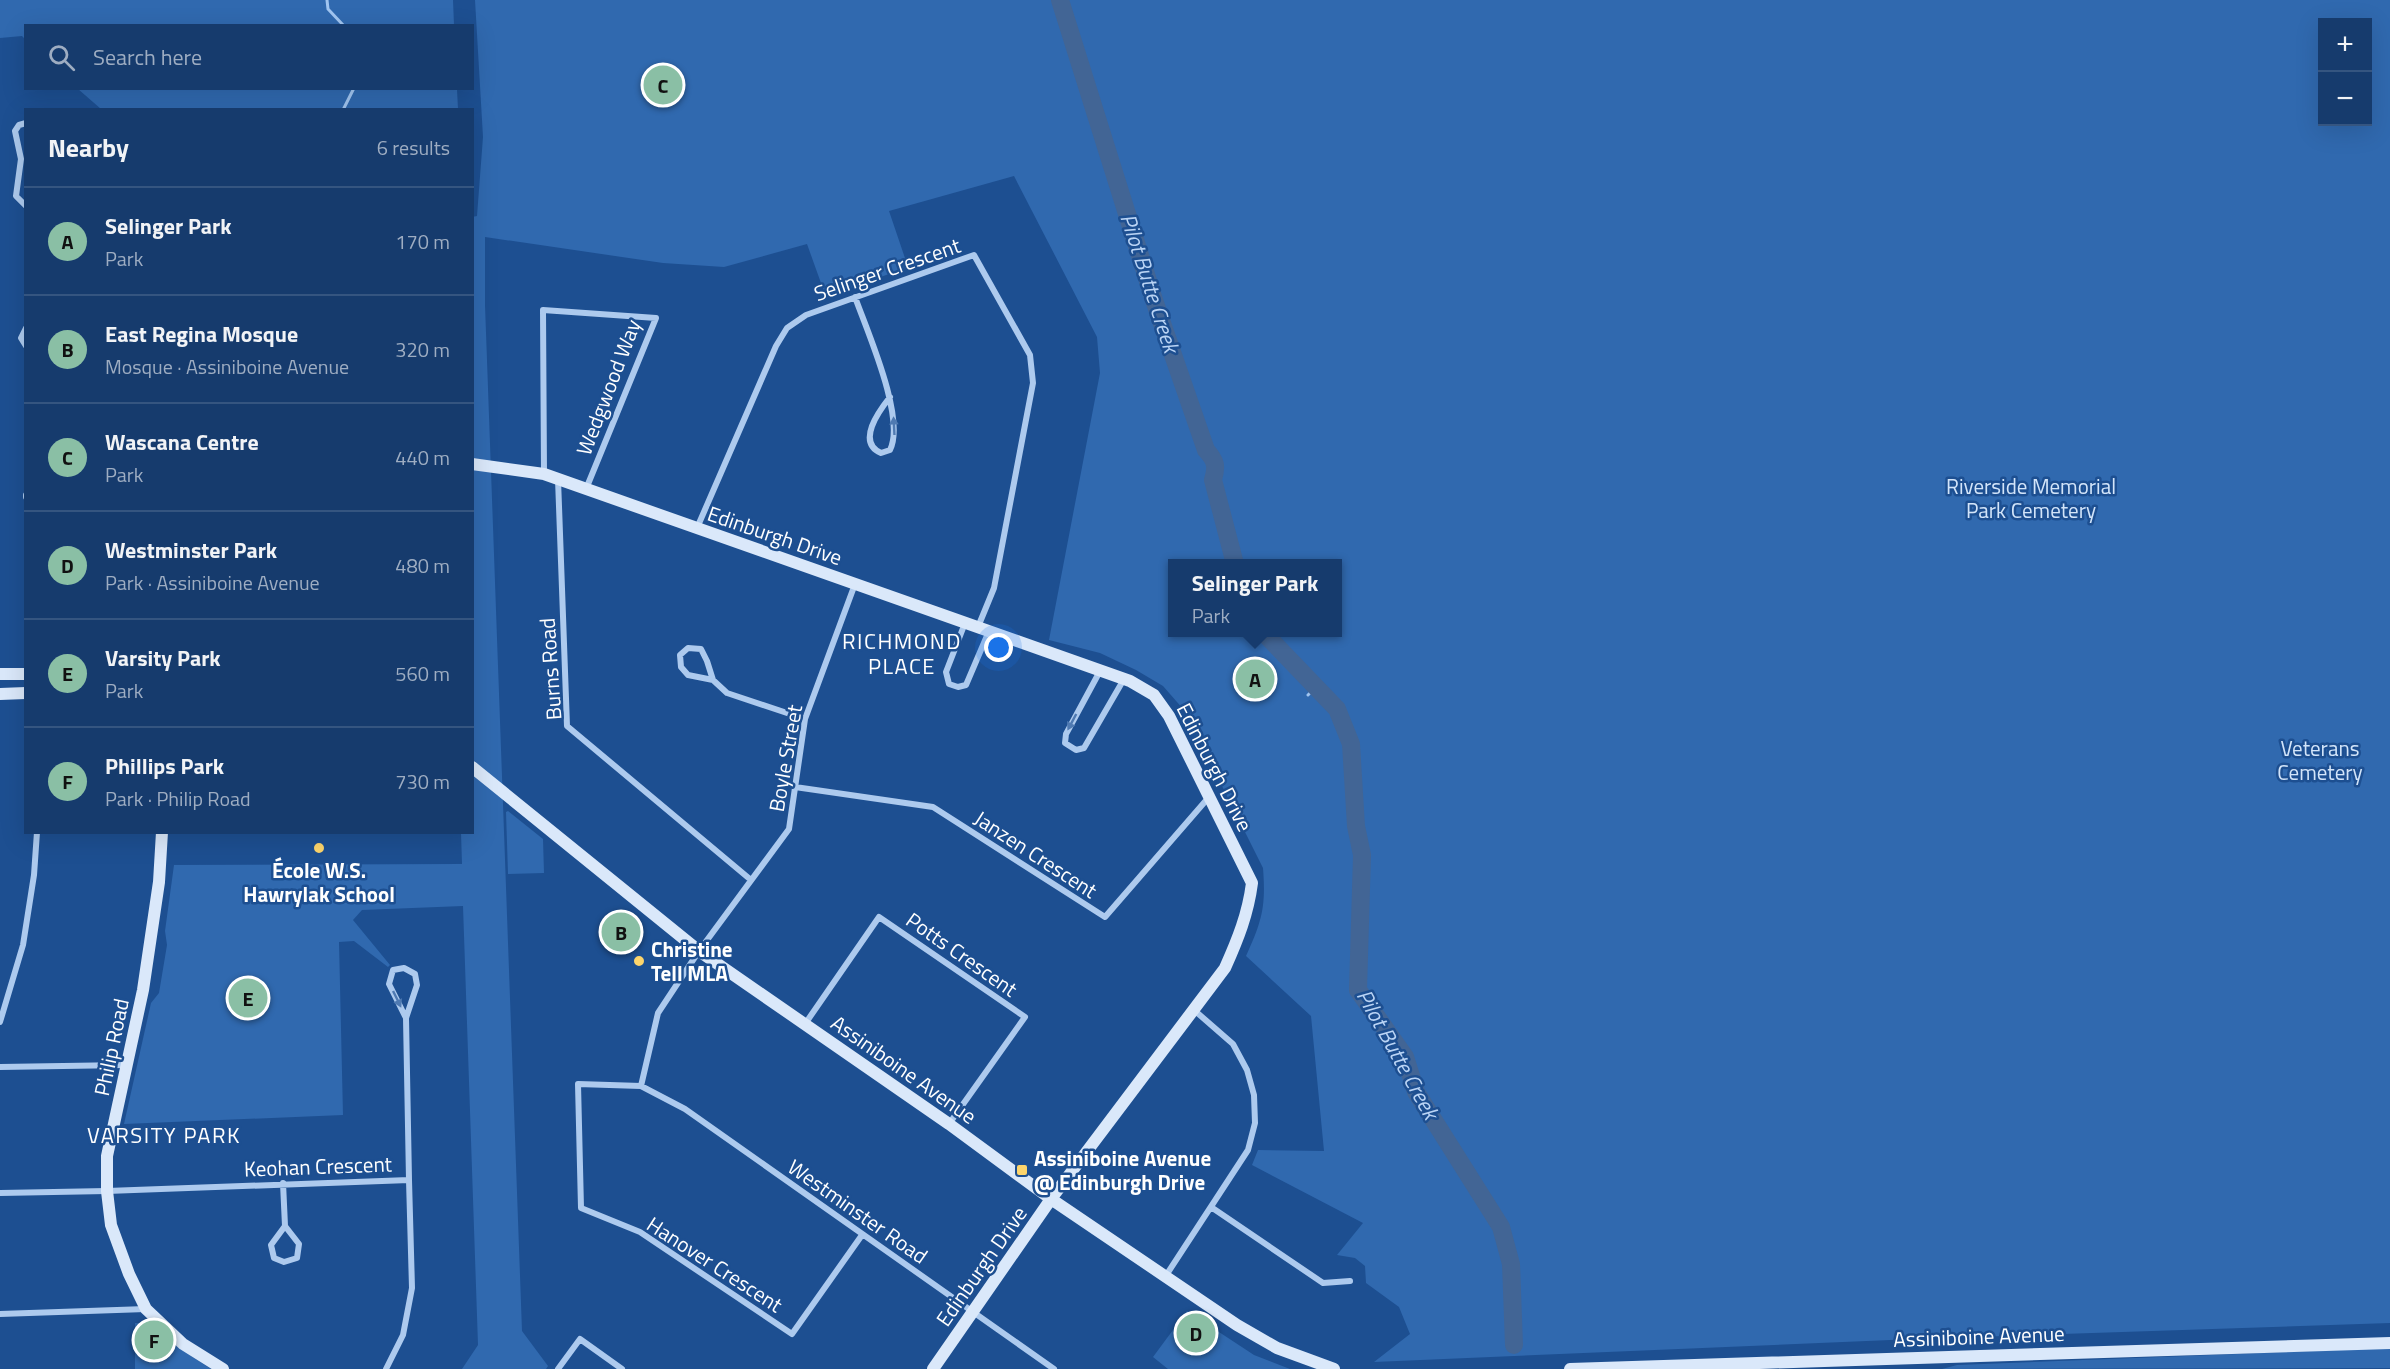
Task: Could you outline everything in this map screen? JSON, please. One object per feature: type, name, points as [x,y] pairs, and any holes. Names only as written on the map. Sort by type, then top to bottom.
[{"type":"street","points":[[24,124],[19,125],[15,131],[21,159],[16,196],[24,204]]},
{"type":"street","name":"Selinger Crescent","points":[[696,528],[776,346],[787,328],[806,315],[974,255],[1030,355],[1033,383],[994,588],[983,629]]},
{"type":"street","points":[[855,297],[890,397],[894,441],[890,450],[881,453],[875,450],[870,441],[871,431],[877,415],[890,397]]},
{"type":"street","name":"Wedgwood Way","points":[[544,474],[543,310],[656,318],[586,489]]},
{"type":"street","name":"Edinburgh Drive","points":[[474,464],[544,474],[1124,679],[1154,694],[1169,716],[1252,883],[1248,910],[1238,940],[1225,968],[1051,1198],[933,1369]]},
{"type":"street","name":"Burns Road","points":[[558,479],[567,726],[751,880]]},
{"type":"street","name":"Boyle Street","points":[[641,1086],[658,1013],[699,951],[789,830],[805,719],[855,584]]},
{"type":"street","points":[[964,623],[946,672],[949,684],[958,687],[966,685],[983,629]]},
{"type":"street","points":[[712,680],[707,661],[700,649],[687,648],[680,655],[681,667],[688,675],[712,680],[727,693],[805,719]]},
{"type":"street","points":[[1100,671],[1066,734],[1065,743],[1076,750],[1084,748],[1124,679]]},
{"type":"street","points":[[0,674],[24,674]]},
{"type":"street","points":[[0,694],[24,693]]},
{"type":"street","name":"Assiniboine Avenue","points":[[474,769],[699,951],[949,1124],[1051,1198],[1237,1325],[1277,1348],[1334,1369]]},
{"type":"street","name":"Janzen Crescent","points":[[795,787],[933,807],[1105,917],[1209,797]]},
{"type":"street","points":[[0,1022],[23,945],[34,875],[37,834]]},
{"type":"street","name":"Philip Road","points":[[162,834],[159,882],[143,990],[107,1156],[107,1191],[111,1225],[129,1274],[146,1309],[183,1344],[223,1369]]},
{"type":"street","name":"Potts Crescent","points":[[805,1024],[879,917],[1025,1017],[949,1124]]},
{"type":"street","points":[[406,1018],[389,984],[393,970],[404,968],[415,974],[417,985],[406,1018],[409,1180]]},
{"type":"street","points":[[1165,1277],[1248,1150],[1255,1123],[1254,1095],[1247,1070],[1233,1044],[1194,1010]]},
{"type":"street","points":[[0,1067],[127,1065]]},
{"type":"street","name":"Hanover Crescent","points":[[641,1086],[578,1084],[581,1209],[640,1232],[792,1334],[862,1235]]},
{"type":"street","name":"Westminster Road","points":[[641,1086],[685,1109],[1054,1369]]},
{"type":"street","name":"Keohan Crescent","points":[[0,1193],[409,1180],[412,1288],[403,1335],[386,1369]]},
{"type":"street","points":[[283,1183],[285,1226],[272,1245],[274,1258],[284,1262],[297,1258],[300,1244],[285,1226]]},
{"type":"street","points":[[1211,1207],[1323,1283],[1350,1281]]},
{"type":"street","points":[[0,1314],[146,1309]]},
{"type":"street","points":[[558,1369],[580,1339],[622,1369]]},
{"type":"street","name":"Assiniboine Avenue","points":[[1570,1369],[1921,1363],[2390,1343]]},
{"type":"green space","points":[[0,0],[453,0],[454,24],[24,24],[24,38],[22,36],[0,38]]},
{"type":"green space","points":[[475,0],[2390,0],[2390,1323],[1914,1339],[1374,1362],[1410,1334],[1399,1307],[1366,1283],[1365,1266],[1355,1258],[1337,1255],[1363,1223],[1252,1165],[1258,1150],[1324,1151],[1311,1016],[1246,956],[1262,914],[1263,868],[1184,710],[1163,686],[1100,653],[1049,640],[1100,373],[1097,337],[1014,176],[889,211],[908,267],[826,297],[807,244],[724,267],[663,263],[485,237],[485,305],[522,1331],[548,1366],[546,1369],[462,1369],[478,1345],[463,906],[362,910],[353,920],[390,965],[388,967],[354,941],[339,942],[343,1115],[124,1124],[151,1003],[159,993],[167,945],[165,931],[174,865],[462,864],[461,834],[474,834],[474,217],[477,216],[483,137]]},
{"type":"green space","points":[[79,90],[457,90],[458,108],[100,108]]},
{"type":"green space","points":[[508,811],[543,839],[544,873],[508,874],[506,812]]},
{"type":"green space","points":[[1187,1311],[1254,1355],[1290,1369],[1168,1369],[1153,1357]]},
{"type":"green space","points":[[135,1323],[153,1323],[191,1356],[211,1369],[135,1369]]},
{"type":"green space","points":[[2390,1348],[2390,1368],[1942,1369],[1957,1365]]},
{"type":"waterway","points":[[327,0],[328,9],[342,24]]},
{"type":"waterway","name":"Pilot Butte Creek","points":[[1060,0],[1154,300],[1206,450],[1215,464],[1213,480],[1234,559]]},
{"type":"waterway","points":[[344,108],[353,90]]},
{"type":"waterway","name":"Pilot Butte Creek","points":[[1268,637],[1337,709],[1351,744],[1356,826],[1362,855],[1358,990],[1405,1057],[1416,1092],[1501,1227],[1511,1264],[1514,1345]]},
{"type":"waterway","points":[[1308,695],[1312,691],[1312,683]]},
{"type":"place","name":"Wascana Centre","points":[[663,85]]},
{"type":"place","name":"Selinger Park","points":[[1255,679]]},
{"type":"place","name":"École W.S. Hawrylak School","points":[[319,848]]},
{"type":"place","name":"East Regina Mosque","points":[[621,932]]},
{"type":"place","name":"Christine Tell MLA","points":[[639,961]]},
{"type":"place","name":"Varsity Park","points":[[248,998]]},
{"type":"place","name":"Assiniboine Avenue @ Edinburgh Drive","points":[[1022,1170]]},
{"type":"place","name":"Westminster Park","points":[[1196,1333]]},
{"type":"place","name":"Phillips Park","points":[[154,1340]]},
{"type":"district","name":"RICHMOND PLACE","points":[[902,654]]},
{"type":"district","name":"VARSITY PARK","points":[[164,1135]]},
{"type":"park label","name":"Riverside Memorial Park Cemetery","points":[[2031,498]]},
{"type":"park label","name":"Veterans Cemetery","points":[[2320,760]]}]
